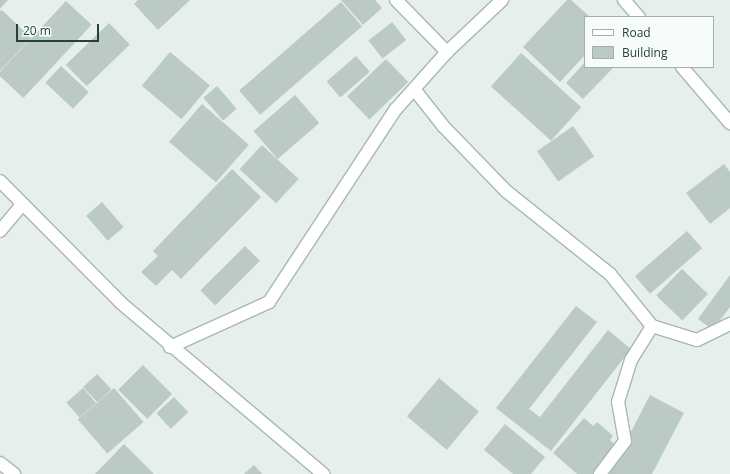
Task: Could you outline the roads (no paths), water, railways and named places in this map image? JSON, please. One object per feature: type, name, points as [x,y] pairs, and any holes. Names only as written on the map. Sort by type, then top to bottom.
[{"type":"street","points":[[396,0],[447,52]]},
{"type":"street","points":[[170,346],[269,302],[396,109],[447,52],[502,0]]},
{"type":"street","points":[[624,0],[638,16]]},
{"type":"street","points":[[683,68],[730,123]]},
{"type":"street","points":[[414,89],[444,127],[506,191],[610,274],[652,326],[697,340],[730,324]]},
{"type":"street","points":[[0,181],[121,303],[322,474]]},
{"type":"street","points":[[0,231],[23,204]]},
{"type":"street","points":[[600,474],[625,441],[618,402],[631,360],[652,326]]},
{"type":"street","points":[[0,463],[14,474]]}]
